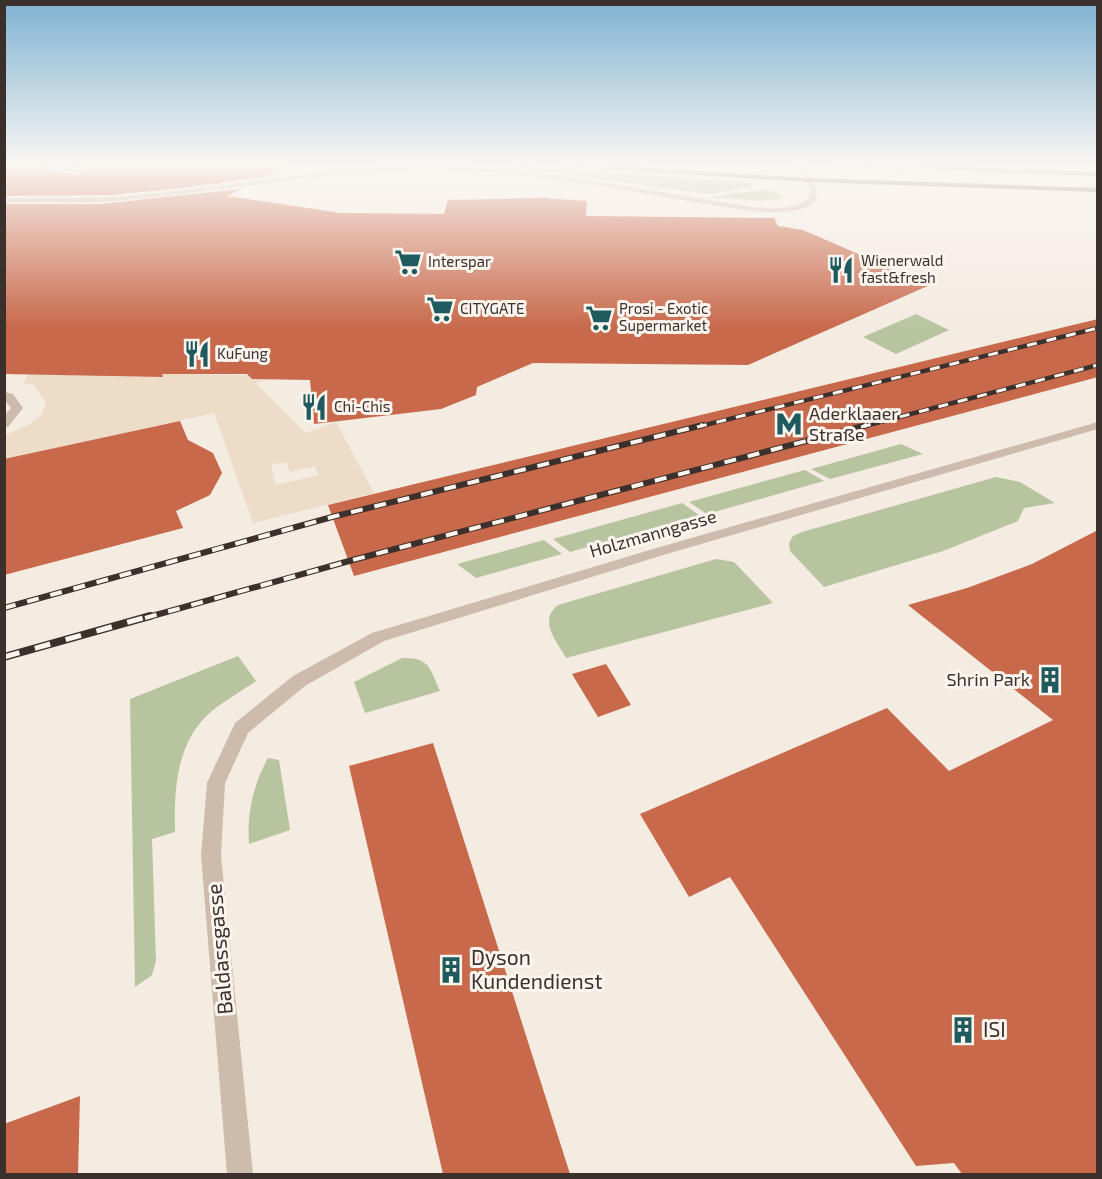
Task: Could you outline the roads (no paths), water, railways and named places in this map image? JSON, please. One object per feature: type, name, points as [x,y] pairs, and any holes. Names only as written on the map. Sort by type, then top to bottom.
[{"type":"street","points":[[4,395],[9,396],[17,408],[4,423]]},
{"type":"street","name":"Holzmanngasse","points":[[241,728],[299,681],[378,637],[666,550],[1098,425]]},
{"type":"street","name":"Baldassgasse","points":[[240,1174],[211,855],[216,783],[241,728]]},
{"type":"railway","points":[[697,427],[1098,328]]},
{"type":"railway","points":[[861,427],[1098,365]]},
{"type":"railway","points":[[4,608],[332,517],[703,425]]},
{"type":"railway","points":[[145,618],[349,561],[867,425]]},
{"type":"railway","points":[[4,657],[150,616]]},
{"type":"place","name":"Interspar","points":[[408,262]]},
{"type":"place","name":"Wienerwald fast&fresh","points":[[841,270]]},
{"type":"place","name":"CITYGATE","points":[[440,309]]},
{"type":"place","name":"Prosi - Exotic Supermarket","points":[[599,318]]},
{"type":"place","name":"KuFung","points":[[197,354]]},
{"type":"place","name":"Chi-Chis","points":[[314,407]]},
{"type":"place","name":"Aderklaaer Straße","points":[[789,424]]},
{"type":"place","name":"Shrin Park","points":[[1050,680]]},
{"type":"place","name":"Dyson Kundendienst","points":[[451,970]]},
{"type":"place","name":"ISI","points":[[963,1030]]}]
